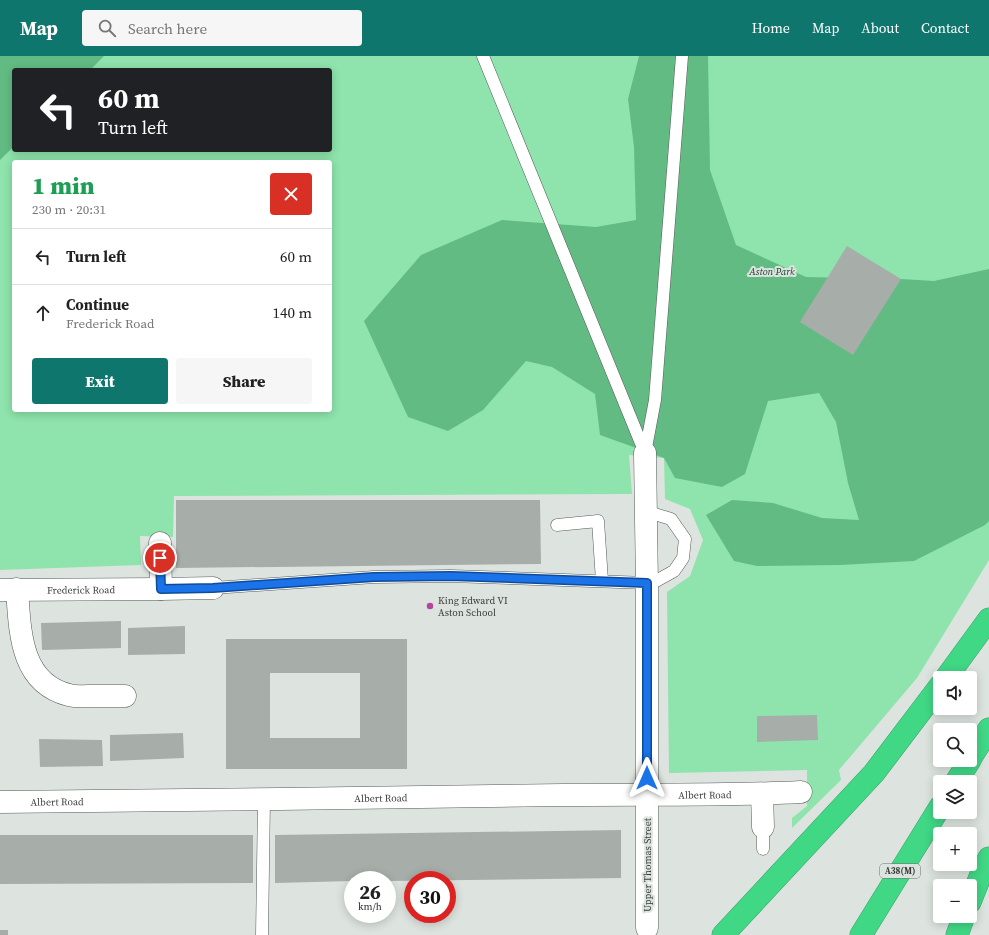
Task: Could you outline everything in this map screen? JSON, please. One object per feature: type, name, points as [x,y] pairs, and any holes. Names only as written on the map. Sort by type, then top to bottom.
[{"type":"highway","points":[[951,671],[989,618]]},
{"type":"highway","points":[[723,935],[874,774],[933,695]]},
{"type":"highway","points":[[977,749],[989,729]]},
{"type":"highway","name":"A38(M)","points":[[861,935],[933,818]]},
{"type":"highway","points":[[977,884],[989,858]]},
{"type":"highway","points":[[957,935],[961,923]]},
{"type":"street","name":"Upper Thomas Street","points":[[644,453],[647,585],[647,928]]},
{"type":"street","points":[[160,543],[161,589]]},
{"type":"street","name":"Frederick Road","points":[[8,590],[213,588]]},
{"type":"street","points":[[8,590],[26,655],[32,668],[42,681],[53,689],[70,695],[124,696]]},
{"type":"street","name":"Albert Road","points":[[0,802],[264,800],[647,794],[762,794],[801,792]]},
{"type":"street","points":[[762,794],[763,827]]},
{"type":"lane","points":[[483,56],[644,453]]},
{"type":"lane","points":[[644,453],[655,400],[682,56]]},
{"type":"lane","points":[[213,588],[374,577],[451,576],[602,581],[647,585],[674,571],[683,558],[685,539],[671,519],[645,511]]},
{"type":"lane","points":[[557,525],[598,521],[602,581]]},
{"type":"lane","points":[[262,935],[264,800]]},
{"type":"lane","points":[[763,827],[763,848]]},
{"type":"green space","name":"Aston Park","points":[[0,56],[989,56],[989,560],[917,678],[839,770],[841,780],[792,828],[792,818],[807,806],[807,770],[669,773],[667,592],[690,576],[703,540],[690,509],[665,499],[664,458],[629,455],[632,494],[174,496],[173,537],[140,536],[141,565],[0,570]]},
{"type":"green space","points":[[0,56],[104,56],[92,68],[12,68],[12,148],[0,160]]},
{"type":"green space","points":[[639,56],[708,56],[710,170],[736,245],[806,277],[934,281],[989,269],[989,521],[985,525],[914,561],[840,565],[757,566],[734,561],[706,515],[732,500],[773,503],[822,518],[859,520],[848,483],[836,422],[819,393],[768,401],[745,474],[722,487],[675,478],[664,458],[600,435],[595,394],[552,367],[526,361],[483,410],[448,431],[408,417],[364,321],[421,255],[502,220],[596,227],[636,220],[634,147],[628,99]]},
{"type":"building","points":[[847,246],[901,279],[853,355],[800,322]]},
{"type":"building","points":[[176,500],[540,500],[541,564],[176,568]]},
{"type":"building","points":[[121,621],[121,648],[42,650],[41,623]]},
{"type":"building","points":[[185,626],[185,654],[128,655],[128,628]]},
{"type":"building","points":[[226,639],[407,639],[407,769],[226,769]],"holes":[[[270,673],[360,673],[360,738],[270,738]]]},
{"type":"building","points":[[817,715],[818,740],[757,742],[757,716]]},
{"type":"building","points":[[183,733],[184,758],[110,761],[110,735]]},
{"type":"building","points":[[39,739],[102,740],[103,766],[40,767]]},
{"type":"building","points":[[621,830],[621,878],[456,880],[456,871],[404,871],[404,881],[396,881],[396,871],[344,871],[344,881],[275,883],[275,835]]},
{"type":"building","points":[[0,835],[253,835],[253,883],[0,884]]},
{"type":"building","points":[[0,930],[8,930],[8,935],[0,935]]},
{"type":"place","name":"King Edward VI Aston School","points":[[430,606]]},
{"type":"route","points":[[160,558],[161,589],[213,588],[374,577],[451,576],[647,583],[647,778]]}]
